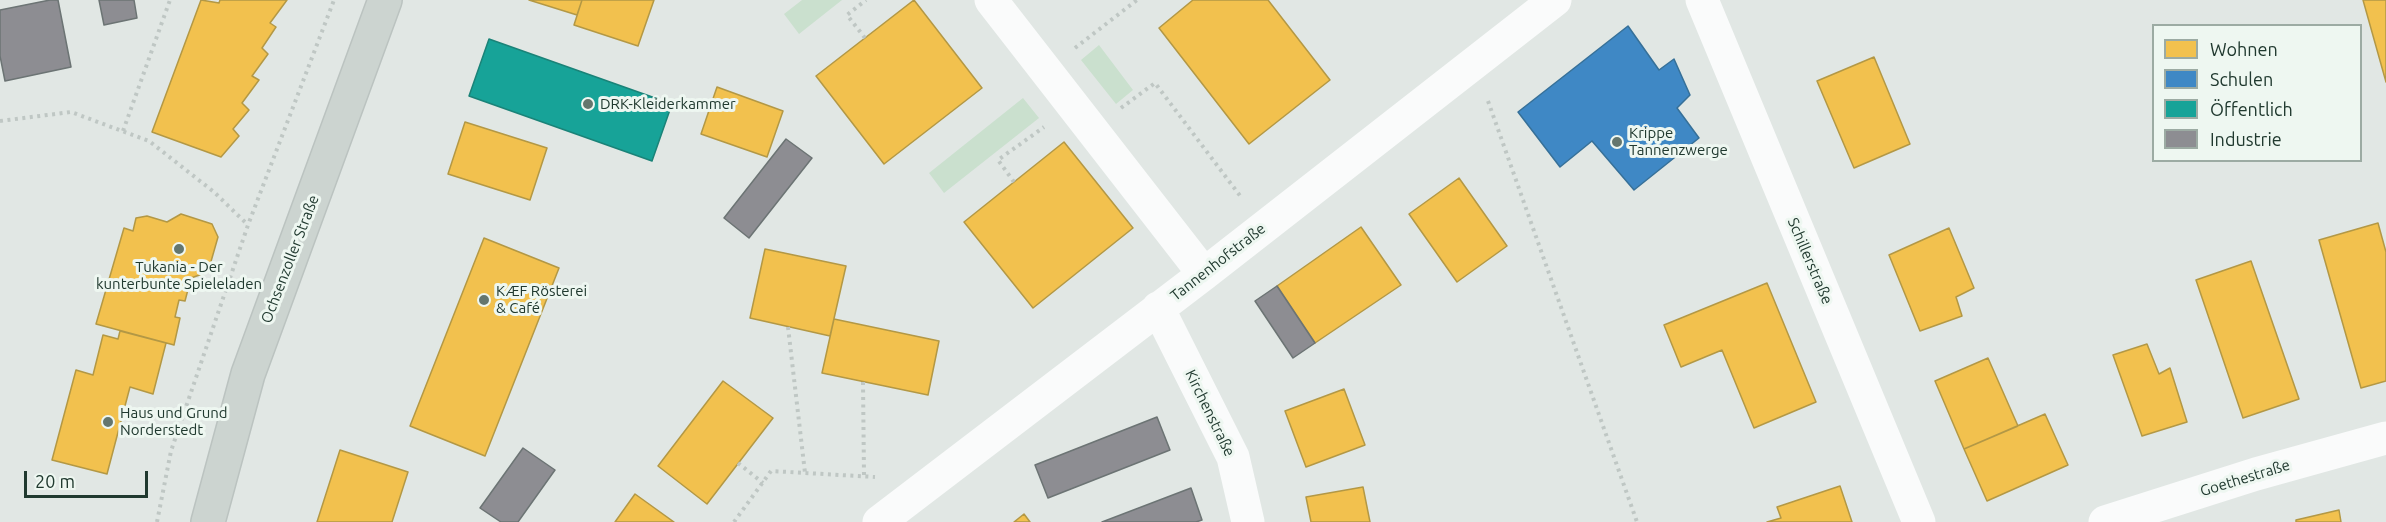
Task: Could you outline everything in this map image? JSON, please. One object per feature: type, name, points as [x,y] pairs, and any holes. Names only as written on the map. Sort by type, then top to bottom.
[{"type":"main road","name":"Ochsenzoller Straße","points":[[208,522],[248,374],[385,0]]},
{"type":"street","points":[[991,0],[1204,273]]},
{"type":"street","name":"Tannenhofstraße","points":[[879,522],[1555,0]]},
{"type":"street","name":"Schillerstraße","points":[[1702,0],[1919,522]]},
{"type":"street","name":"Kirchenstraße","points":[[1158,308],[1233,457],[1248,522]]},
{"type":"street","name":"Goethestraße","points":[[2104,522],[2256,474],[2386,438]]},
{"type":"path","points":[[123,131],[170,0]]},
{"type":"path","points":[[157,522],[171,451],[248,225],[334,0]]},
{"type":"path","points":[[865,38],[847,15],[866,0]]},
{"type":"path","points":[[1046,71],[1137,0]]},
{"type":"path","points":[[1474,61],[1637,522]]},
{"type":"path","points":[[1092,130],[1155,83],[1263,226]]},
{"type":"path","points":[[1014,182],[998,160],[1072,105]]},
{"type":"path","points":[[0,121],[71,112],[149,141],[214,192],[248,225]]},
{"type":"path","points":[[788,327],[805,473]]},
{"type":"path","points":[[863,382],[864,476]]},
{"type":"path","points":[[738,464],[763,483]]},
{"type":"path","points":[[734,522],[771,471],[875,477]]},
{"type":"green space","points":[[802,0],[842,0],[799,34],[784,14]]},
{"type":"green space","points":[[1099,45],[1133,90],[1116,104],[1081,60]]},
{"type":"green space","points":[[1023,98],[1039,118],[944,193],[929,173]]},
{"type":"building: Wohnen","points":[[201,0],[219,3],[220,0],[287,0],[270,23],[276,27],[262,48],[268,54],[252,76],[259,80],[242,103],[249,110],[233,129],[239,136],[221,157],[152,132]]},
{"type":"building: Wohnen","points":[[529,0],[582,0],[577,15]]},
{"type":"building: Wohnen","points":[[582,0],[654,0],[638,46],[574,25]]},
{"type":"building: Wohnen","points":[[914,0],[982,88],[884,164],[816,76]]},
{"type":"building: Wohnen","points":[[1193,0],[1268,0],[1330,80],[1249,144],[1159,28]]},
{"type":"building: Wohnen","points":[[2363,0],[2386,0],[2386,82]]},
{"type":"building: Wohnen","points":[[1874,57],[1910,144],[1854,168],[1817,81]]},
{"type":"building: Wohnen","points":[[717,87],[783,111],[767,157],[701,134]]},
{"type":"building: Wohnen","points":[[465,122],[547,148],[530,200],[448,174]]},
{"type":"building: Wohnen","points":[[1064,142],[1133,228],[1033,308],[964,222]]},
{"type":"building: Wohnen","points":[[1459,178],[1507,246],[1457,282],[1409,214]]},
{"type":"building: Wohnen","points":[[181,214],[212,224],[218,237],[208,272],[191,278],[185,301],[179,300],[175,317],[180,318],[174,345],[96,324],[124,228],[133,231],[136,218],[147,216],[167,222]]},
{"type":"building: Wohnen","points":[[2378,223],[2386,252],[2386,381],[2361,388],[2319,240]]},
{"type":"building: Wohnen","points":[[1361,227],[1401,285],[1315,343],[1277,286]]},
{"type":"building: Wohnen","points":[[1949,228],[1974,288],[1956,297],[1962,316],[1920,331],[1889,255]]},
{"type":"building: Wohnen","points":[[484,238],[559,268],[485,456],[410,426]]},
{"type":"building: Wohnen","points":[[765,249],[846,266],[830,336],[750,318]]},
{"type":"building: Wohnen","points":[[2251,261],[2299,399],[2243,418],[2196,280]]},
{"type":"building: Wohnen","points":[[1767,283],[1816,402],[1754,428],[1722,350],[1681,367],[1664,325]]},
{"type":"building: Wohnen","points":[[834,319],[939,341],[928,395],[822,373]]},
{"type":"building: Wohnen","points":[[120,331],[166,343],[153,394],[130,387],[107,474],[52,460],[76,370],[93,375],[103,335],[118,339]]},
{"type":"building: Wohnen","points":[[2147,344],[2159,374],[2170,368],[2187,422],[2142,436],[2113,355]]},
{"type":"building: Wohnen","points":[[1988,358],[2018,426],[1964,449],[1935,381]]},
{"type":"building: Wohnen","points":[[723,381],[773,418],[707,504],[658,466]]},
{"type":"building: Wohnen","points":[[1344,389],[1365,445],[1306,467],[1285,411]]},
{"type":"building: Wohnen","points":[[2045,414],[2068,465],[1987,501],[1964,449]]},
{"type":"building: Wohnen","points":[[340,450],[408,472],[392,522],[317,522]]},
{"type":"building: Wohnen","points":[[1840,486],[1852,522],[1767,522],[1781,518],[1777,507]]},
{"type":"building: Wohnen","points":[[1363,487],[1370,522],[1311,522],[1306,497]]},
{"type":"building: Wohnen","points":[[635,494],[674,522],[615,522]]},
{"type":"building: Wohnen","points":[[2339,510],[2341,522],[2296,522],[2296,520]]},
{"type":"building: Wohnen","points":[[1024,514],[1030,522],[1014,522]]},
{"type":"building: Schulen","points":[[1628,26],[1659,70],[1674,59],[1690,95],[1677,108],[1699,138],[1634,190],[1592,141],[1560,167],[1518,112]]},
{"type":"building: Öffentlich","points":[[489,39],[672,104],[652,161],[469,96]]},
{"type":"building: Industrie","points":[[58,0],[71,67],[5,81],[0,56],[0,10]]},
{"type":"building: Industrie","points":[[99,0],[134,0],[137,18],[104,25]]},
{"type":"building: Industrie","points":[[786,139],[812,158],[749,238],[724,218]]},
{"type":"building: Industrie","points":[[1277,286],[1315,343],[1293,358],[1255,301]]},
{"type":"building: Industrie","points":[[1157,417],[1170,450],[1048,498],[1035,465]]},
{"type":"building: Industrie","points":[[523,448],[555,470],[518,522],[501,522],[480,508]]},
{"type":"building: Industrie","points":[[1191,488],[1202,520],[1196,522],[1102,522]]},
{"type":"place","name":"DRK-Kleiderkammer","points":[[588,104]]},
{"type":"place","name":"Krippe Tannenzwerge","points":[[1617,142]]},
{"type":"place","name":"Tukania - Der kunterbunte Spieleladen","points":[[179,249]]},
{"type":"place","name":"KÆF Rösterei & Café","points":[[484,300]]},
{"type":"place","name":"Haus und Grund Norderstedt","points":[[108,422]]}]
